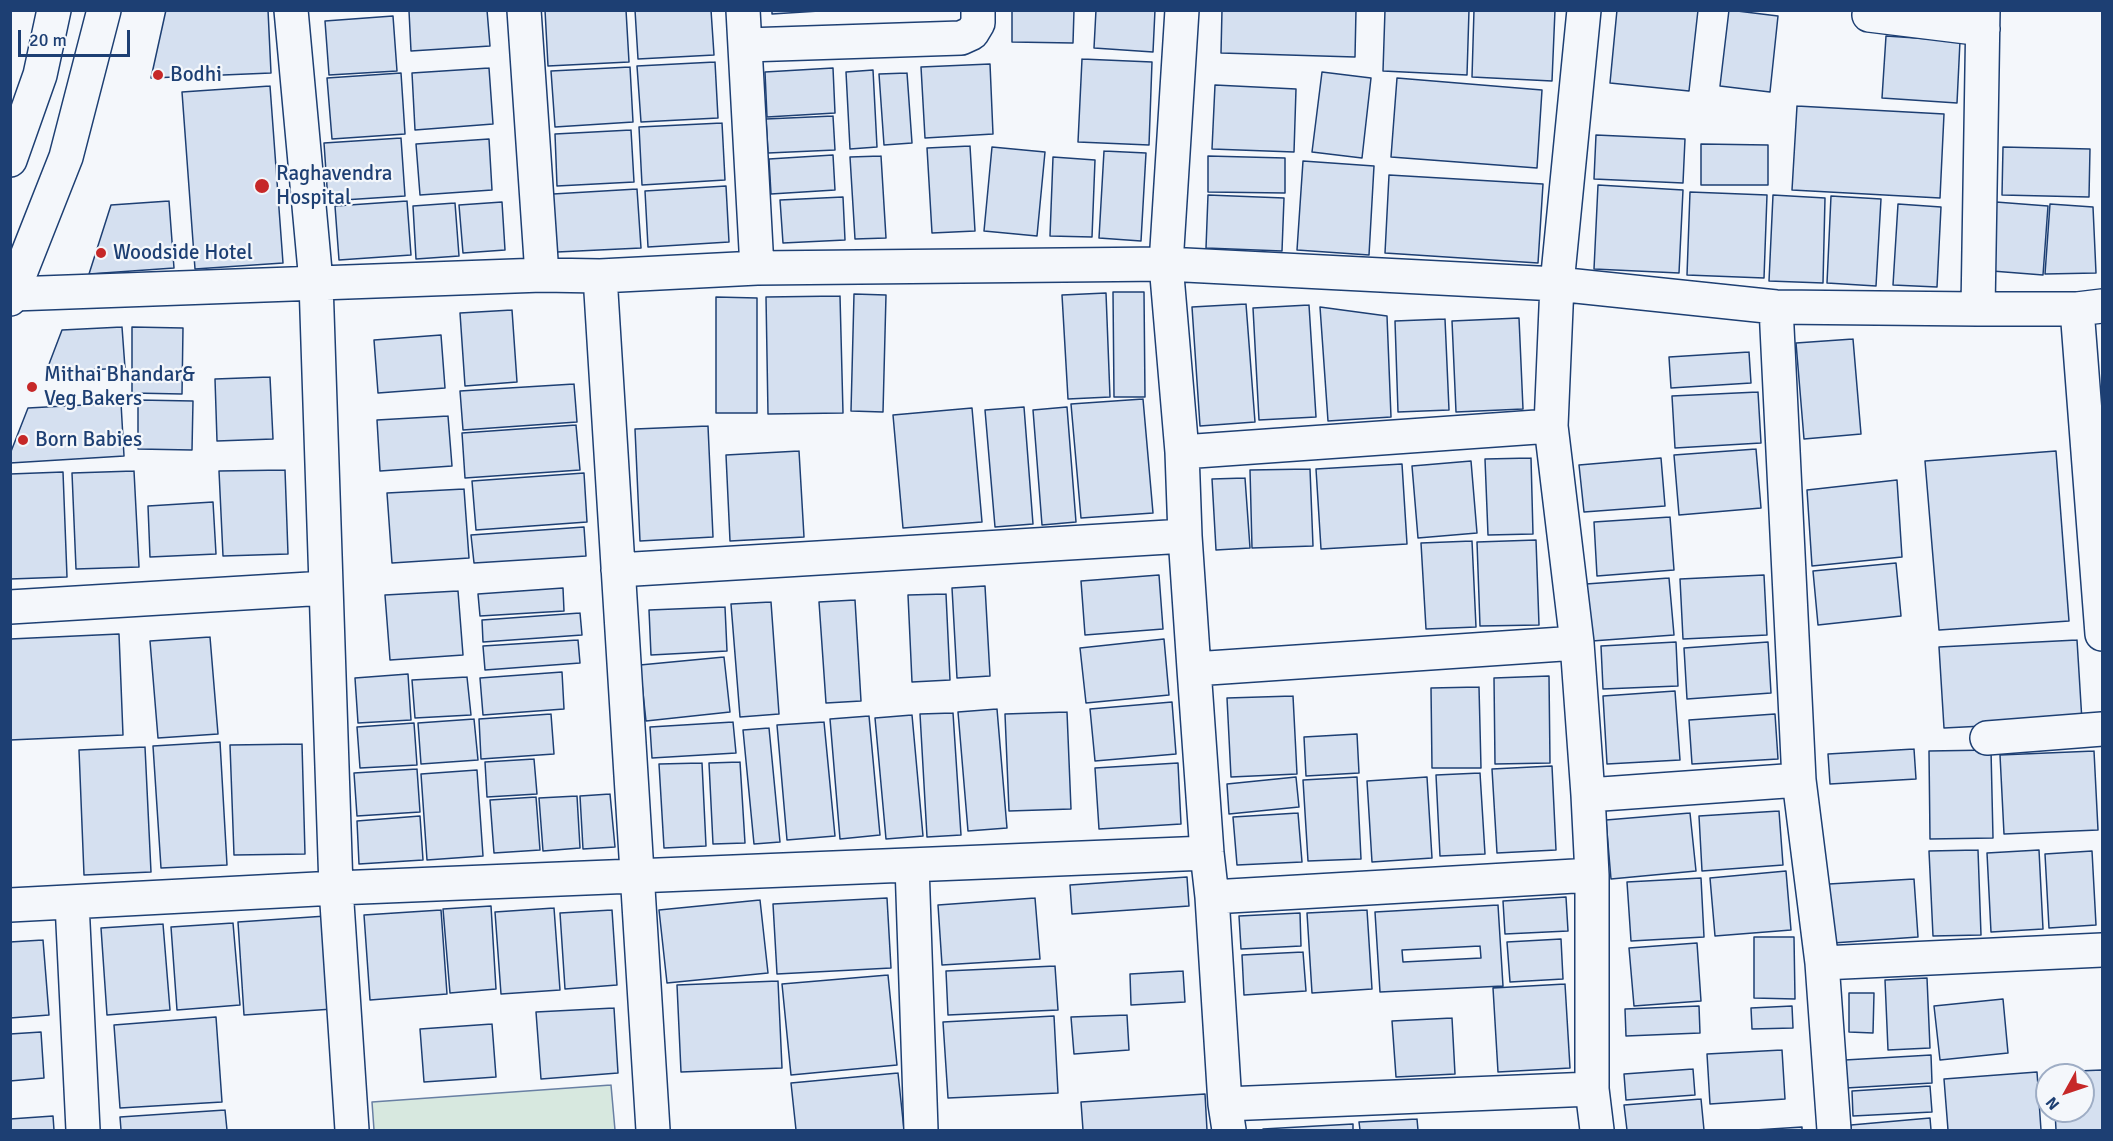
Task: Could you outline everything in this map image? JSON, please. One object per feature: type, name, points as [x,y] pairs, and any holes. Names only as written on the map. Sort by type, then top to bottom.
[{"type":"street","points":[[10,160],[40,75],[54,10]]},
{"type":"street","points":[[104,10],[66,157],[12,297],[316,282],[542,275],[600,276],[757,268],[1166,264],[1557,284],[1776,307],[1978,309],[2090,307],[2103,634]]},
{"type":"street","points":[[291,10],[316,282],[336,888],[352,1131]]},
{"type":"street","points":[[524,10],[542,275]]},
{"type":"street","points":[[743,10],[757,268]]},
{"type":"street","points":[[746,45],[961,38],[972,33],[978,23],[978,10]]},
{"type":"street","points":[[1182,10],[1166,264],[1182,452],[1185,536],[1227,1117],[1592,1089]]},
{"type":"street","points":[[1584,10],[1557,284],[1551,426],[1577,643],[1588,795],[1592,875],[1592,1089],[1597,1131]]},
{"type":"street","points":[[1869,15],[1983,20],[1978,309]]},
{"type":"street","points":[[600,276],[654,1131]]},
{"type":"street","points":[[1776,307],[1799,780],[1822,963],[1834,1131]]},
{"type":"street","points":[[1182,452],[1551,426]]},
{"type":"street","points":[[618,570],[1185,536]]},
{"type":"street","points":[[10,607],[326,588]]},
{"type":"street","points":[[1194,669],[1577,643]]},
{"type":"street","points":[[1987,738],[2103,729]]},
{"type":"street","points":[[1588,795],[1799,780]]},
{"type":"street","points":[[10,905],[336,888],[638,878],[1207,853]]},
{"type":"street","points":[[912,865],[921,1131]]},
{"type":"street","points":[[1212,897],[1592,875]]},
{"type":"street","points":[[72,903],[83,1131]]},
{"type":"street","points":[[1822,963],[2103,950]]},
{"type":"shaded area","points":[[611,1085],[615,1130],[374,1130],[372,1102]]},
{"type":"building","points":[[166,10],[268,10],[271,73],[151,78]]},
{"type":"building","points":[[487,10],[490,46],[411,51],[409,11]]},
{"type":"building","points":[[545,10],[626,10],[629,62],[548,66]]},
{"type":"building","points":[[635,10],[711,10],[714,55],[638,59]]},
{"type":"building","points":[[772,10],[835,10],[772,14]]},
{"type":"building","points":[[1012,10],[1074,10],[1073,43],[1012,42]]},
{"type":"building","points":[[1096,10],[1155,10],[1153,52],[1094,48]]},
{"type":"building","points":[[1222,10],[1356,10],[1355,57],[1221,53]]},
{"type":"building","points":[[1385,10],[1469,10],[1467,75],[1383,71]]},
{"type":"building","points":[[1474,10],[1555,10],[1552,81],[1472,77]]},
{"type":"building","points":[[1617,10],[1698,10],[1689,91],[1610,83]]},
{"type":"building","points":[[1729,10],[1778,16],[1770,92],[1720,86]]},
{"type":"building","points":[[393,16],[397,71],[329,75],[325,21]]},
{"type":"building","points":[[1886,36],[1960,41],[1957,103],[1882,98]]},
{"type":"building","points":[[1082,59],[1152,62],[1149,145],[1078,142]]},
{"type":"building","points":[[715,62],[718,118],[641,122],[637,66]]},
{"type":"building","points":[[990,64],[993,134],[925,138],[921,67]]},
{"type":"building","points":[[630,67],[633,122],[555,127],[551,71]]},
{"type":"building","points":[[489,68],[493,124],[415,130],[412,73]]},
{"type":"building","points":[[833,68],[835,113],[767,117],[765,72]]},
{"type":"building","points":[[873,70],[877,147],[850,149],[846,72]]},
{"type":"building","points":[[1322,72],[1371,78],[1362,158],[1312,152]]},
{"type":"building","points":[[401,73],[405,134],[332,139],[327,78]]},
{"type":"building","points":[[907,73],[912,143],[884,145],[879,74]]},
{"type":"building","points":[[1397,78],[1542,90],[1537,168],[1391,157]]},
{"type":"building","points":[[1215,85],[1296,89],[1294,152],[1212,149]]},
{"type":"building","points":[[270,86],[283,263],[195,269],[182,92]]},
{"type":"building","points":[[1797,106],[1944,114],[1940,198],[1792,190]]},
{"type":"building","points":[[833,116],[835,150],[768,153],[766,119]]},
{"type":"building","points":[[722,123],[725,180],[642,185],[639,127]]},
{"type":"building","points":[[631,130],[634,182],[557,186],[555,134]]},
{"type":"building","points":[[1596,135],[1685,139],[1683,183],[1594,179]]},
{"type":"building","points":[[401,138],[405,196],[328,201],[324,143]]},
{"type":"building","points":[[489,139],[492,190],[420,195],[416,144]]},
{"type":"building","points":[[1701,144],[1768,145],[1768,185],[1701,185]]},
{"type":"building","points":[[970,146],[975,231],[932,233],[927,148]]},
{"type":"building","points":[[992,147],[1045,152],[1037,236],[984,231]]},
{"type":"building","points":[[2003,147],[2090,149],[2089,197],[2002,195]]},
{"type":"building","points":[[1104,151],[1146,153],[1141,241],[1099,238]]},
{"type":"building","points":[[833,155],[835,190],[771,194],[769,159]]},
{"type":"building","points":[[881,156],[886,238],[855,239],[850,157]]},
{"type":"building","points":[[1208,156],[1285,158],[1285,193],[1208,192]]},
{"type":"building","points":[[1053,157],[1095,160],[1092,237],[1050,236]]},
{"type":"building","points":[[1303,161],[1374,166],[1369,255],[1297,250]]},
{"type":"building","points":[[1389,175],[1543,184],[1538,263],[1385,253]]},
{"type":"building","points":[[1598,185],[1683,190],[1679,273],[1594,269]]},
{"type":"building","points":[[726,186],[729,242],[648,247],[645,191]]},
{"type":"building","points":[[637,189],[641,248],[557,252],[553,194]]},
{"type":"building","points":[[1690,192],[1767,195],[1764,278],[1687,275]]},
{"type":"building","points":[[1208,195],[1284,198],[1282,251],[1206,248]]},
{"type":"building","points":[[1773,195],[1825,198],[1823,283],[1769,281]]},
{"type":"building","points":[[1831,196],[1881,199],[1876,286],[1827,283]]},
{"type":"building","points":[[843,197],[845,240],[783,243],[780,200]]},
{"type":"building","points":[[169,201],[174,268],[89,274],[111,205]]},
{"type":"building","points":[[407,201],[411,255],[339,260],[335,206]]},
{"type":"building","points":[[502,202],[505,250],[463,253],[459,205]]},
{"type":"building","points":[[1996,202],[2048,206],[2043,275],[1992,271]]},
{"type":"building","points":[[455,203],[459,256],[416,259],[413,206]]},
{"type":"building","points":[[1898,204],[1941,207],[1937,287],[1893,285]]},
{"type":"building","points":[[2050,204],[2093,207],[2096,273],[2045,274]]},
{"type":"building","points":[[1113,292],[1144,292],[1145,397],[1114,397]]},
{"type":"building","points":[[1106,293],[1110,397],[1068,399],[1062,295]]},
{"type":"building","points":[[854,294],[886,295],[883,412],[851,411]]},
{"type":"building","points":[[840,296],[843,413],[768,414],[766,297]]},
{"type":"building","points":[[716,297],[757,298],[757,413],[716,413]]},
{"type":"building","points":[[1246,304],[1255,422],[1200,426],[1192,307]]},
{"type":"building","points":[[1309,305],[1316,417],[1259,420],[1253,308]]},
{"type":"building","points":[[1320,307],[1387,316],[1391,417],[1328,421]]},
{"type":"building","points":[[512,310],[517,382],[465,386],[460,313]]},
{"type":"building","points":[[1519,318],[1523,409],[1456,412],[1452,321]]},
{"type":"building","points":[[1445,319],[1449,410],[1398,412],[1395,321]]},
{"type":"building","points":[[122,327],[125,368],[46,372],[62,330]]},
{"type":"building","points":[[132,327],[183,328],[182,394],[132,393]]},
{"type":"building","points":[[441,335],[445,388],[378,393],[374,340]]},
{"type":"building","points":[[1853,339],[1861,434],[1804,439],[1796,343]]},
{"type":"building","points":[[1749,352],[1751,383],[1671,388],[1669,357]]},
{"type":"building","points":[[270,377],[273,439],[217,441],[215,379]]},
{"type":"building","points":[[574,384],[577,422],[463,430],[460,391]]},
{"type":"building","points":[[1758,392],[1761,443],[1675,448],[1672,396]]},
{"type":"building","points":[[1143,399],[1153,513],[1081,518],[1071,404]]},
{"type":"building","points":[[138,400],[193,401],[192,450],[138,449]]},
{"type":"building","points":[[121,403],[124,456],[10,463],[10,454],[28,408]]},
{"type":"building","points":[[1024,407],[1033,524],[995,527],[985,410]]},
{"type":"building","points":[[1067,407],[1076,522],[1042,525],[1033,410]]},
{"type":"building","points":[[972,408],[982,522],[903,528],[893,415]]},
{"type":"building","points":[[448,416],[452,466],[380,471],[377,420]]},
{"type":"building","points":[[576,425],[580,470],[465,478],[462,433]]},
{"type":"building","points":[[708,426],[713,537],[640,541],[635,429]]},
{"type":"building","points":[[1756,449],[1761,508],[1679,515],[1674,455]]},
{"type":"building","points":[[799,451],[804,537],[730,541],[726,455]]},
{"type":"building","points":[[2056,451],[2069,621],[1939,630],[1925,461]]},
{"type":"building","points":[[1531,458],[1533,534],[1488,535],[1485,459]]},
{"type":"building","points":[[1661,458],[1665,506],[1584,512],[1579,465]]},
{"type":"building","points":[[1471,461],[1477,533],[1418,538],[1412,466]]},
{"type":"building","points":[[1402,464],[1407,544],[1321,549],[1316,469]]},
{"type":"building","points":[[1310,469],[1313,546],[1252,548],[1250,470]]},
{"type":"building","points":[[285,470],[288,554],[223,556],[219,471]]},
{"type":"building","points":[[134,471],[139,567],[76,569],[72,473]]},
{"type":"building","points":[[63,472],[67,577],[10,579],[10,474]]},
{"type":"building","points":[[584,473],[587,522],[476,530],[472,481]]},
{"type":"building","points":[[1245,478],[1250,548],[1216,550],[1212,479]]},
{"type":"building","points":[[1897,480],[1902,557],[1812,566],[1807,490]]},
{"type":"building","points":[[464,489],[469,558],[392,563],[387,493]]},
{"type":"building","points":[[213,502],[216,554],[150,557],[148,506]]},
{"type":"building","points":[[1670,517],[1674,570],[1597,576],[1594,522]]},
{"type":"building","points":[[584,527],[586,556],[474,563],[471,535]]},
{"type":"building","points":[[1536,540],[1539,625],[1480,626],[1477,542]]},
{"type":"building","points":[[1472,541],[1476,627],[1426,629],[1421,543]]},
{"type":"building","points":[[1896,563],[1901,616],[1818,625],[1813,571]]},
{"type":"building","points":[[1159,575],[1163,629],[1085,635],[1081,581]]},
{"type":"building","points":[[1764,575],[1767,635],[1683,639],[1680,579]]},
{"type":"building","points":[[1669,578],[1674,635],[1592,641],[1586,584]]},
{"type":"building","points":[[985,586],[990,676],[957,678],[952,588]]},
{"type":"building","points":[[563,588],[564,611],[480,616],[478,594]]},
{"type":"building","points":[[458,591],[463,655],[390,660],[385,595]]},
{"type":"building","points":[[946,594],[950,680],[912,682],[908,595]]},
{"type":"building","points":[[855,600],[861,701],[826,703],[819,602]]},
{"type":"building","points":[[771,602],[779,714],[740,717],[731,604]]},
{"type":"building","points":[[725,607],[727,651],[651,655],[649,610]]},
{"type":"building","points":[[580,613],[582,635],[483,642],[482,620]]},
{"type":"building","points":[[119,634],[123,735],[10,740],[10,639]]},
{"type":"building","points":[[210,637],[218,734],[158,738],[150,641]]},
{"type":"building","points":[[1164,639],[1169,695],[1086,703],[1080,648]]},
{"type":"building","points":[[578,640],[580,663],[485,670],[483,646]]},
{"type":"building","points":[[2077,640],[2082,721],[1944,728],[1939,647]]},
{"type":"building","points":[[1676,642],[1678,686],[1603,689],[1601,646]]},
{"type":"building","points":[[1768,642],[1771,693],[1687,699],[1684,648]]},
{"type":"building","points":[[724,657],[730,712],[646,721],[640,665]]},
{"type":"building","points":[[562,672],[564,709],[483,715],[480,678]]},
{"type":"building","points":[[408,674],[411,720],[358,723],[355,678]]},
{"type":"building","points":[[1549,676],[1550,763],[1495,764],[1494,678]]},
{"type":"building","points":[[467,677],[471,715],[415,718],[412,680]]},
{"type":"building","points":[[1479,687],[1481,768],[1432,768],[1431,688]]},
{"type":"building","points":[[1675,691],[1680,760],[1607,764],[1603,696]]},
{"type":"building","points":[[1293,696],[1297,774],[1231,777],[1227,698]]},
{"type":"building","points":[[1172,702],[1176,754],[1095,761],[1090,709]]},
{"type":"building","points":[[997,709],[1007,828],[968,831],[958,712]]},
{"type":"building","points":[[1067,712],[1071,809],[1009,811],[1005,714]]},
{"type":"building","points":[[953,713],[961,835],[927,837],[920,714]]},
{"type":"building","points":[[551,714],[554,754],[481,759],[479,719]]},
{"type":"building","points":[[1775,714],[1778,759],[1692,764],[1689,720]]},
{"type":"building","points":[[912,715],[923,836],[886,839],[875,718]]},
{"type":"building","points":[[869,716],[880,835],[840,839],[830,719]]},
{"type":"building","points":[[474,719],[478,760],[421,764],[418,723]]},
{"type":"building","points":[[733,722],[736,753],[652,758],[650,727]]},
{"type":"building","points":[[824,722],[835,836],[787,840],[777,725]]},
{"type":"building","points":[[414,723],[417,765],[360,768],[357,727]]},
{"type":"building","points":[[769,728],[780,842],[754,844],[743,730]]},
{"type":"building","points":[[1357,734],[1359,773],[1306,776],[1304,737]]},
{"type":"building","points":[[220,742],[227,865],[161,868],[153,746]]},
{"type":"building","points":[[302,744],[305,854],[234,855],[230,745]]},
{"type":"building","points":[[145,747],[151,872],[84,875],[79,750]]},
{"type":"building","points":[[1914,749],[1916,779],[1830,784],[1828,754]]},
{"type":"building","points":[[1991,750],[1993,838],[1930,839],[1929,751]]},
{"type":"building","points":[[2094,751],[2098,830],[2004,834],[2000,755]]},
{"type":"building","points":[[534,759],[537,794],[487,797],[485,762]]},
{"type":"building","points":[[740,762],[745,843],[713,844],[709,763]]},
{"type":"building","points":[[702,763],[706,846],[664,848],[659,764]]},
{"type":"building","points":[[1178,763],[1181,824],[1099,829],[1095,768]]},
{"type":"building","points":[[1552,766],[1556,850],[1497,853],[1492,769]]},
{"type":"building","points":[[417,769],[420,812],[357,816],[354,773]]},
{"type":"building","points":[[477,770],[483,856],[427,860],[421,774]]},
{"type":"building","points":[[1480,773],[1485,854],[1440,856],[1436,775]]},
{"type":"building","points":[[1296,777],[1299,807],[1229,814],[1227,784]]},
{"type":"building","points":[[1357,777],[1361,859],[1308,861],[1303,780]]},
{"type":"building","points":[[1427,777],[1432,858],[1372,862],[1367,781]]},
{"type":"building","points":[[610,794],[615,847],[583,849],[580,796]]},
{"type":"building","points":[[577,796],[580,848],[543,851],[539,798]]},
{"type":"building","points":[[536,797],[540,850],[494,853],[490,800]]},
{"type":"building","points":[[1779,811],[1783,865],[1702,871],[1699,816]]},
{"type":"building","points":[[1298,813],[1302,862],[1237,865],[1233,817]]},
{"type":"building","points":[[1690,813],[1696,871],[1611,879],[1606,820]]},
{"type":"building","points":[[420,816],[423,860],[359,864],[357,821]]},
{"type":"building","points":[[1978,850],[1981,935],[1933,936],[1929,851]]},
{"type":"building","points":[[2039,850],[2043,929],[1991,932],[1987,853]]},
{"type":"building","points":[[2092,851],[2096,925],[2049,928],[2045,854]]},
{"type":"building","points":[[1786,871],[1791,930],[1715,936],[1710,878]]},
{"type":"building","points":[[1187,877],[1189,906],[1072,914],[1070,885]]},
{"type":"building","points":[[1701,878],[1704,937],[1631,941],[1627,882]]},
{"type":"building","points":[[1914,879],[1918,937],[1833,943],[1829,884]]},
{"type":"building","points":[[1566,897],[1568,931],[1505,934],[1503,901]]},
{"type":"building","points":[[887,898],[891,968],[777,974],[773,904]]},
{"type":"building","points":[[1035,898],[1040,959],[942,965],[938,905]]},
{"type":"building","points":[[760,900],[768,973],[667,983],[659,910]]},
{"type":"building","points":[[1498,905],[1503,986],[1380,992],[1375,912]],"holes":[[[1480,946],[1481,958],[1403,962],[1402,950]]]},
{"type":"building","points":[[491,906],[496,989],[450,993],[443,909]]},
{"type":"building","points":[[554,908],[560,990],[501,994],[495,912]]},
{"type":"building","points":[[441,910],[447,994],[370,1000],[364,915]]},
{"type":"building","points":[[612,910],[617,985],[565,989],[560,913]]},
{"type":"building","points":[[1367,910],[1372,989],[1312,993],[1307,913]]},
{"type":"building","points":[[1300,913],[1301,946],[1241,949],[1239,916]]},
{"type":"building","points":[[326,916],[333,1009],[244,1015],[238,922]]},
{"type":"building","points":[[233,923],[240,1005],[177,1010],[171,927]]},
{"type":"building","points":[[163,924],[170,1010],[107,1015],[101,928]]},
{"type":"building","points":[[1754,937],[1794,937],[1795,999],[1754,998]]},
{"type":"building","points":[[1561,939],[1563,979],[1510,982],[1507,942]]},
{"type":"building","points":[[43,940],[49,1015],[10,1018],[10,942]]},
{"type":"building","points":[[1697,943],[1701,1001],[1634,1006],[1629,948]]},
{"type":"building","points":[[1303,952],[1306,991],[1244,995],[1242,955]]},
{"type":"building","points":[[1055,966],[1058,1010],[948,1015],[946,971]]},
{"type":"building","points":[[1183,971],[1185,1002],[1131,1005],[1130,974]]},
{"type":"building","points":[[888,975],[897,1065],[791,1075],[782,984]]},
{"type":"building","points":[[1927,978],[1930,1048],[1888,1050],[1885,980]]},
{"type":"building","points":[[778,981],[782,1068],[681,1072],[677,985]]},
{"type":"building","points":[[1565,984],[1570,1068],[1498,1072],[1493,988]]},
{"type":"building","points":[[1849,993],[1874,993],[1873,1033],[1849,1032]]},
{"type":"building","points":[[2003,999],[2008,1053],[1940,1060],[1934,1006]]},
{"type":"building","points":[[1699,1006],[1700,1033],[1626,1036],[1625,1009]]},
{"type":"building","points":[[1792,1006],[1793,1028],[1752,1029],[1751,1008]]},
{"type":"building","points":[[614,1008],[618,1073],[541,1079],[536,1012]]},
{"type":"building","points":[[1127,1015],[1129,1050],[1074,1054],[1071,1017]]},
{"type":"building","points":[[1054,1016],[1058,1093],[948,1098],[943,1022]]},
{"type":"building","points":[[216,1017],[222,1102],[120,1108],[114,1025]]},
{"type":"building","points":[[1452,1018],[1455,1074],[1396,1077],[1392,1021]]},
{"type":"building","points":[[492,1024],[496,1077],[424,1082],[420,1029]]},
{"type":"building","points":[[41,1032],[44,1078],[10,1081],[10,1034]]},
{"type":"building","points":[[1782,1050],[1785,1099],[1710,1104],[1707,1054]]},
{"type":"building","points":[[1931,1055],[1932,1083],[1846,1088],[1845,1060]]},
{"type":"building","points":[[1693,1069],[1695,1095],[1626,1100],[1624,1074]]},
{"type":"building","points":[[2095,1070],[2102,1070],[2102,1130],[2056,1130],[2056,1123],[2095,1123]]},
{"type":"building","points":[[2035,1072],[2035,1123],[2041,1123],[2041,1130],[1948,1130],[1944,1079]]},
{"type":"building","points":[[898,1073],[904,1130],[796,1130],[791,1083]]},
{"type":"building","points":[[1930,1086],[1932,1112],[1853,1116],[1852,1091]]},
{"type":"building","points":[[1205,1094],[1207,1130],[1083,1130],[1081,1102]]},
{"type":"building","points":[[1701,1099],[1704,1130],[1627,1130],[1624,1105]]},
{"type":"building","points":[[225,1110],[227,1130],[121,1130],[120,1117]]},
{"type":"building","points":[[53,1116],[54,1130],[10,1130],[10,1119]]},
{"type":"building","points":[[1930,1118],[1931,1130],[1851,1130],[1851,1125]]},
{"type":"building","points":[[1417,1119],[1418,1130],[1360,1130],[1359,1122]]},
{"type":"building","points":[[1353,1124],[1353,1130],[1263,1130],[1263,1129]]},
{"type":"building","points":[[1802,1127],[1802,1130],[1755,1130]]},
{"type":"place","name":"Bodhi","points":[[158,75]]},
{"type":"place","name":"Raghavendra Hospital","points":[[262,186]]},
{"type":"place","name":"Woodside Hotel","points":[[101,253]]},
{"type":"place","name":"Mithai Bhandar& Veg Bakers","points":[[32,387]]},
{"type":"place","name":"Born Babies","points":[[23,440]]}]
